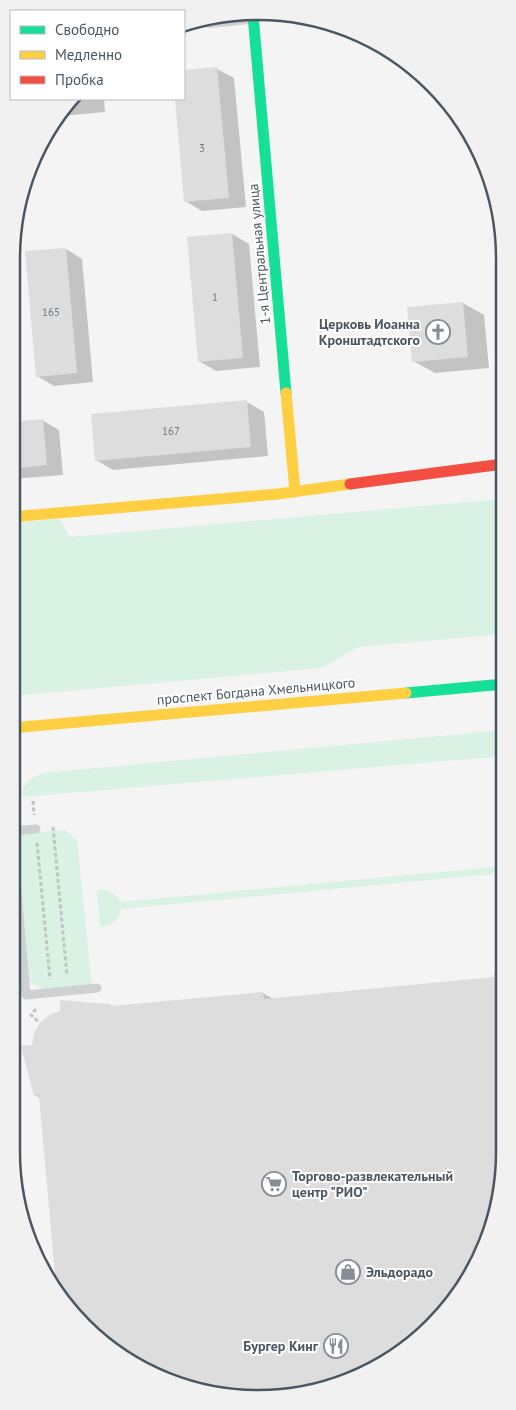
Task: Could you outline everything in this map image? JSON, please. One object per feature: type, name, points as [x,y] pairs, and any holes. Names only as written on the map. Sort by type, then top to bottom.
[{"type":"street","name":"1-я Центральная улица","points":[[253,20],[295,491]]},
{"type":"street","points":[[20,516],[278,494],[496,465]]},
{"type":"street","name":"проспект Богдана Хмельницкого","points":[[20,727],[496,685]]},
{"type":"lane","points":[[20,828],[36,829]]},
{"type":"lane","points":[[20,923],[26,995],[98,988]]},
{"type":"path","points":[[33,801],[53,1000],[43,1004],[31,1015],[40,1023]]},
{"type":"path","points":[[54,827],[69,991]]},
{"type":"green space","points":[[496,500],[496,635],[358,647],[322,668],[20,695],[20,522],[59,519],[70,537]]},
{"type":"green space","points":[[496,731],[496,757],[22,797],[25,784],[43,773]]},
{"type":"green space","points":[[65,830],[77,840],[92,985],[44,990],[29,982],[20,871],[20,834]]},
{"type":"green space","points":[[496,867],[496,874],[121,909],[114,922],[100,927],[97,890],[111,892],[121,902]]},
{"type":"building","points":[[217,67],[229,198],[184,202],[175,100],[185,100],[185,70]]},
{"type":"building","points":[[232,233],[243,358],[198,362],[187,237]]},
{"type":"building","points":[[66,248],[77,373],[36,377],[25,251]]},
{"type":"building","name":"Церковь Иоанна Кронштадтского","points":[[463,302],[468,357],[412,362],[407,307]]},
{"type":"building","points":[[247,400],[251,447],[95,461],[91,414]]},
{"type":"building","points":[[43,419],[47,465],[20,468],[20,421]]},
{"type":"building","name":"Торгово-развлекательный центр \"РИО\"","points":[[496,977],[496,1152],[494,1183],[488,1214],[478,1243],[464,1271],[447,1297],[415,1331],[390,1350],[349,1372],[320,1382],[289,1388],[258,1390],[227,1388],[196,1382],[167,1372],[139,1358],[101,1331],[79,1309],[60,1284],[55,1276],[39,1095],[34,1096],[21,1046],[32,1045],[34,1033],[40,1023],[49,1015],[60,1011],[60,1000],[110,1004],[111,1006],[263,992],[264,999]]},
{"type":"traffic: fast","points":[[253,20],[286,393]]},
{"type":"traffic: fast","points":[[406,693],[496,685]]},
{"type":"traffic: slow","points":[[286,393],[295,491]]},
{"type":"traffic: slow","points":[[20,516],[278,494],[350,484]]},
{"type":"traffic: slow","points":[[20,727],[406,693]]},
{"type":"traffic: jam","points":[[350,484],[496,465]]},
{"type":"place","name":"Церковь Иоанна Кронштадтского","points":[[438,332]]},
{"type":"place","name":"Торгово-развлекательный центр \"РИО\"","points":[[274,1184]]},
{"type":"place","name":"Эльдорадо","points":[[348,1272]]},
{"type":"place","name":"Бургер Кинг","points":[[336,1346]]}]
